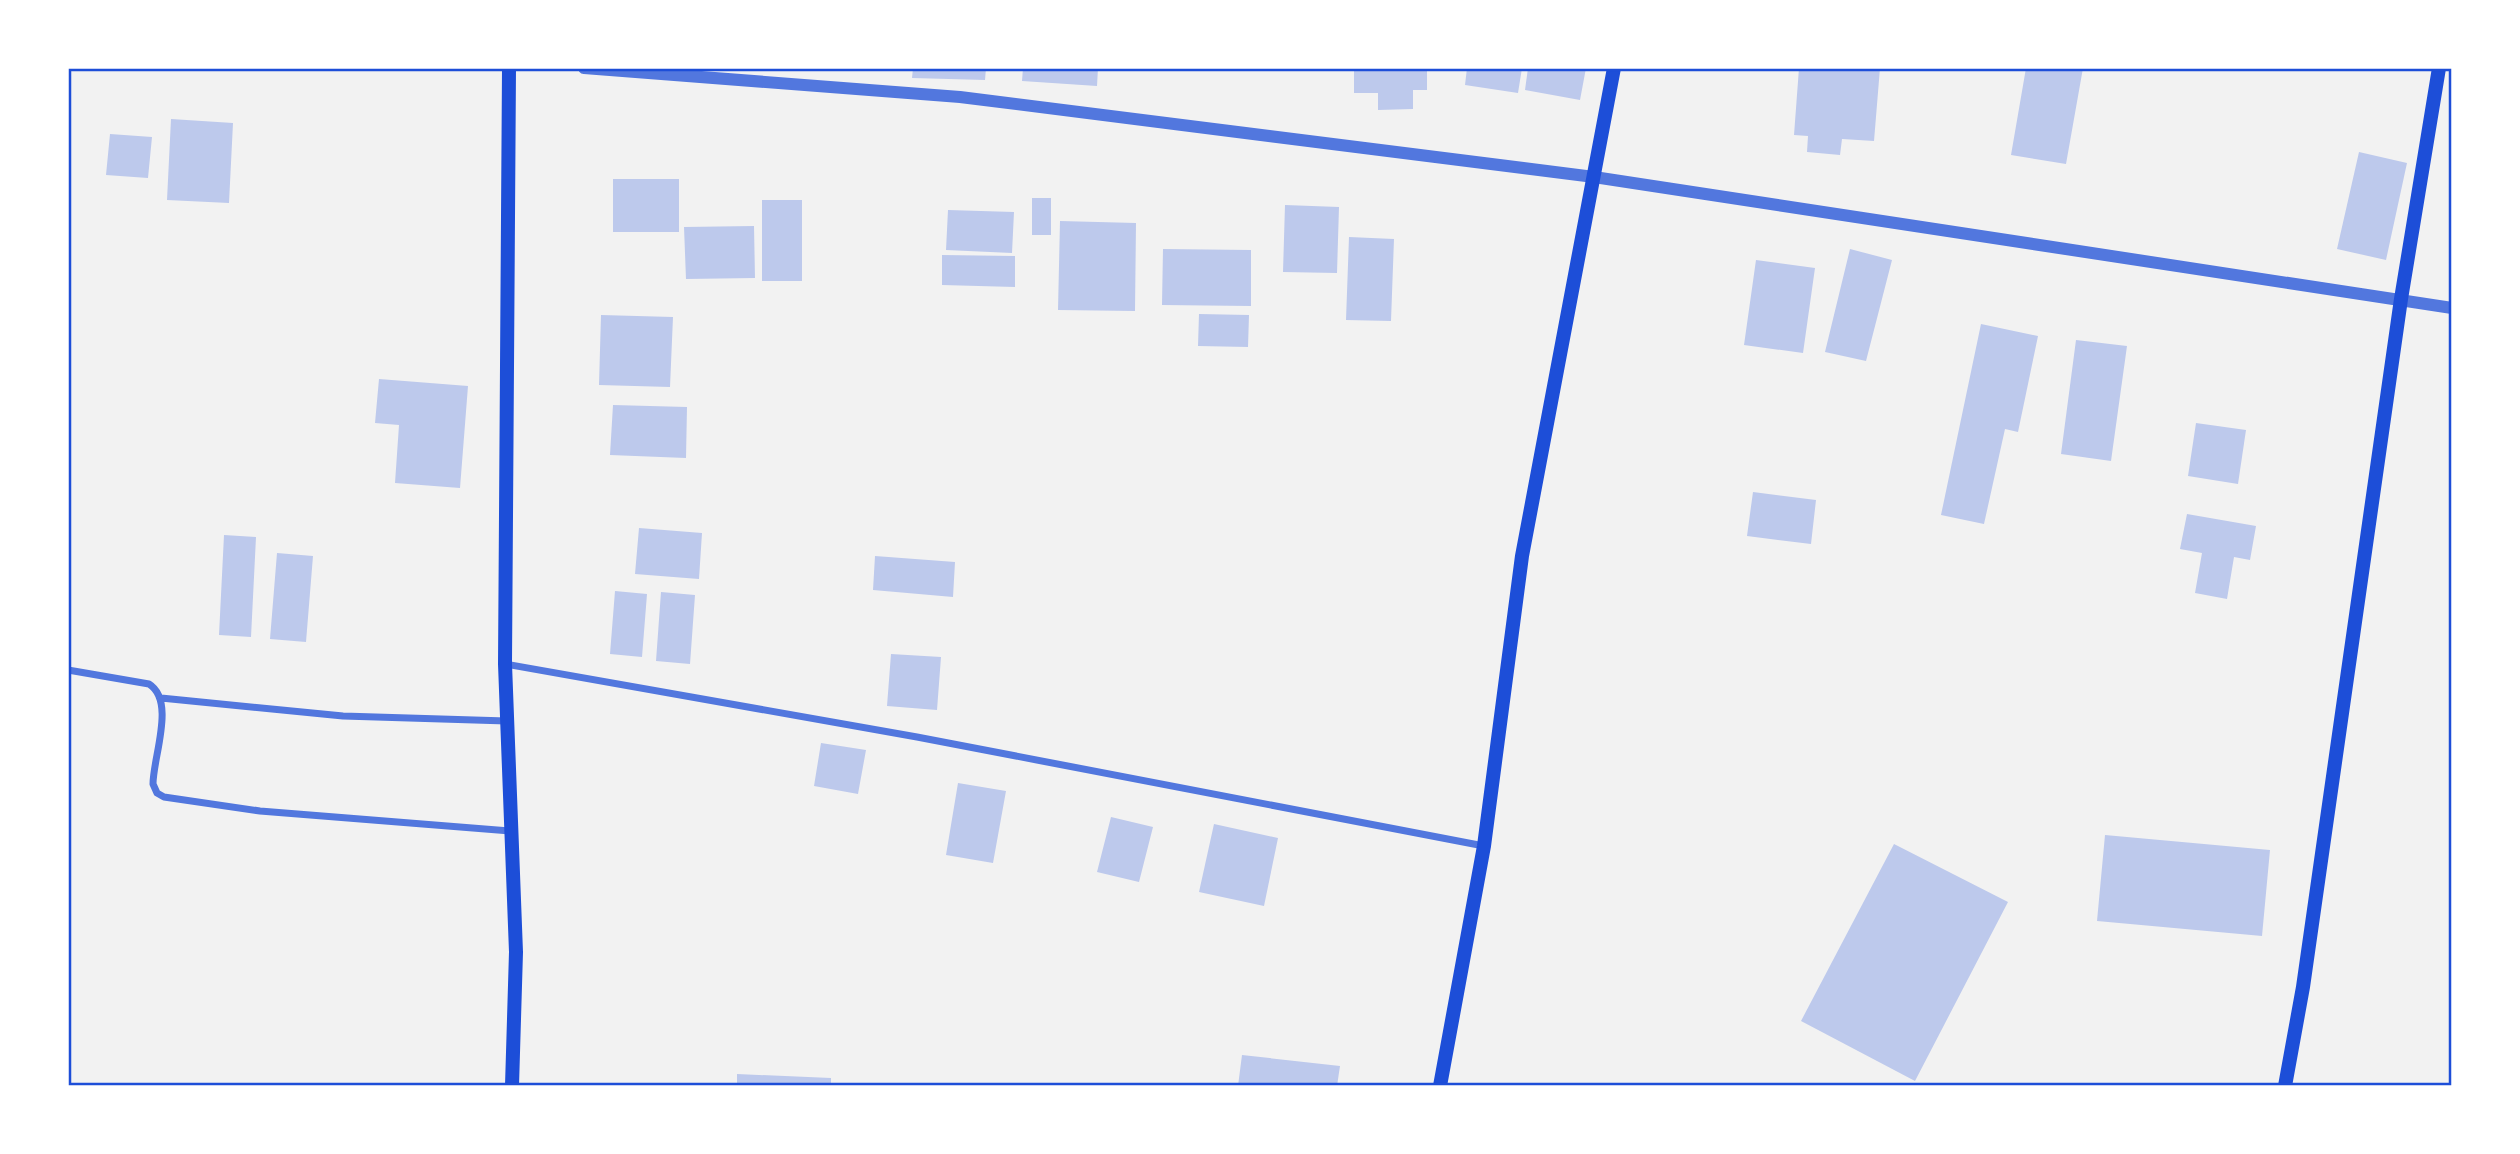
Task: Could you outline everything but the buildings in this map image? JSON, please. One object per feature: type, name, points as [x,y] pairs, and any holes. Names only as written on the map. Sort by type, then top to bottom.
[{"type":"main road","points":[[509,68],[505,664],[516,953],[512,1086]]},
{"type":"main road","points":[[1440,1086],[1484,846],[1522,556],[1614,68]]},
{"type":"main road","points":[[2285,1086],[2305,973],[2401,299],[2439,68]]},
{"type":"street","points":[[584,68],[960,97],[1594,177],[2452,308]]},
{"type":"street","points":[[505,664],[542,668],[916,737],[1484,846]]},
{"type":"street","points":[[68,670],[149,684],[157,689],[161,698],[162,716],[153,784],[157,793],[164,797],[260,811],[511,831]]},
{"type":"street","points":[[161,698],[343,716],[507,721]]}]
